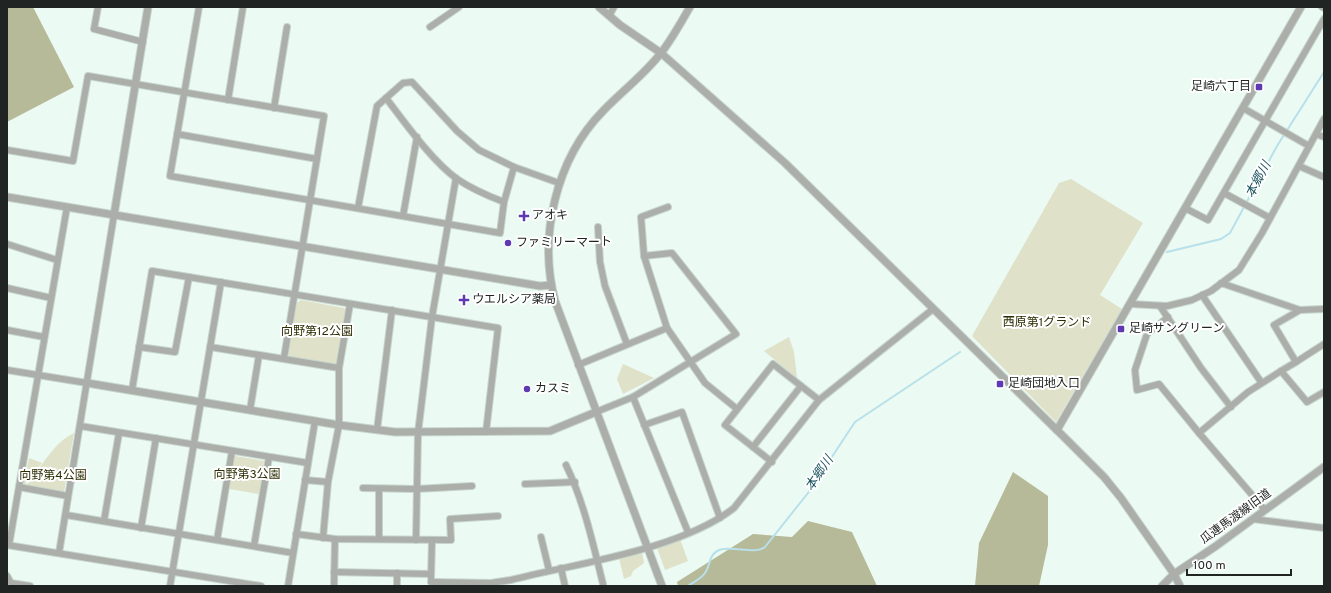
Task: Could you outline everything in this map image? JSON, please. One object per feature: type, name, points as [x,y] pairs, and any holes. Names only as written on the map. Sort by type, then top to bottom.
[{"type":"street","points":[[98,7],[94,29],[143,42]]},
{"type":"street","points":[[59,553],[148,7]]},
{"type":"street","points":[[199,7],[170,176],[500,233],[504,202],[514,167]]},
{"type":"street","points":[[228,100],[243,7]]},
{"type":"street","points":[[430,27],[459,7]]},
{"type":"street","points":[[599,7],[609,16],[661,53],[809,185],[1057,430],[1104,477],[1121,498],[1174,574],[1180,586]]},
{"type":"street","points":[[609,16],[614,7]]},
{"type":"street","points":[[662,584],[578,365],[550,285],[549,247],[552,210],[559,183],[583,136],[602,112],[661,53],[690,7]]},
{"type":"street","points":[[1057,430],[1301,7]]},
{"type":"street","points":[[1185,208],[1208,220],[1324,19]]},
{"type":"street","points":[[274,108],[288,27]]},
{"type":"street","points":[[7,150],[73,161],[88,76],[324,116],[284,358]]},
{"type":"street","points":[[358,208],[377,106],[403,83],[412,82],[457,131],[479,150],[514,167],[559,183]]},
{"type":"street","points":[[386,98],[417,137],[456,178],[486,195],[504,202]]},
{"type":"street","points":[[1243,108],[1309,146]]},
{"type":"street","points":[[1131,304],[1160,306],[1192,300],[1220,284],[1239,270],[1270,218],[1324,119]]},
{"type":"street","points":[[177,134],[317,158]]},
{"type":"street","points":[[1316,134],[1324,137]]},
{"type":"street","points":[[404,216],[417,137]]},
{"type":"street","points":[[1299,166],[1324,177]]},
{"type":"street","points":[[416,540],[418,433],[432,317],[456,178]]},
{"type":"street","points":[[1224,193],[1270,218]]},
{"type":"street","points":[[7,197],[440,270],[540,286],[550,285]]},
{"type":"street","points":[[66,207],[8,545],[261,586]]},
{"type":"street","points":[[668,207],[641,217],[644,256],[667,328],[705,383],[737,409]]},
{"type":"street","points":[[598,227],[600,262],[605,286],[627,344]]},
{"type":"street","points":[[7,244],[57,260]]},
{"type":"street","points":[[7,370],[377,430],[418,433],[550,431],[633,396],[736,334],[672,253],[644,256]]},
{"type":"street","points":[[132,390],[152,271],[498,328],[486,432]]},
{"type":"street","points":[[139,347],[175,352],[189,277]]},
{"type":"street","points":[[170,586],[180,534],[221,282]]},
{"type":"street","points":[[1220,284],[1300,310],[1324,309]]},
{"type":"street","points":[[7,288],[51,298]]},
{"type":"street","points":[[1202,295],[1261,382]]},
{"type":"street","points":[[323,538],[328,482],[339,425],[339,368],[350,304]]},
{"type":"street","points":[[1160,306],[1202,368],[1231,407]]},
{"type":"street","points":[[432,540],[431,584],[512,583],[549,570],[648,547],[720,518],[734,508],[772,462],[819,400],[933,309]]},
{"type":"street","points":[[377,430],[392,310]]},
{"type":"street","points":[[1296,362],[1274,325],[1300,310]]},
{"type":"street","points":[[1168,317],[1147,334],[1135,370],[1137,390],[1159,384],[1199,433],[1266,510]]},
{"type":"street","points":[[578,365],[667,328]]},
{"type":"street","points":[[7,330],[44,337]]},
{"type":"street","points":[[1199,433],[1261,382],[1324,344]]},
{"type":"street","points":[[210,347],[339,368]]},
{"type":"street","points":[[250,410],[259,354]]},
{"type":"street","points":[[772,462],[725,425],[737,409],[773,364],[819,400]]},
{"type":"street","points":[[1281,371],[1307,402],[1324,392]]},
{"type":"street","points":[[753,447],[801,386]]},
{"type":"street","points":[[633,396],[688,532]]},
{"type":"street","points":[[644,425],[682,412],[720,518]]},
{"type":"street","points":[[288,586],[315,421]]},
{"type":"street","points":[[80,426],[308,463]]},
{"type":"street","points":[[104,521],[119,433]]},
{"type":"street","points":[[141,528],[156,438]]},
{"type":"street","points":[[217,540],[232,451]]},
{"type":"street","points":[[254,546],[269,457]]},
{"type":"street","points":[[566,465],[575,482],[603,584]]},
{"type":"street","name":"瓜連馬渡線旧道","points":[[1162,586],[1174,574],[1266,510],[1324,466]]},
{"type":"street","points":[[305,480],[328,482]]},
{"type":"street","points":[[525,484],[575,482]]},
{"type":"street","points":[[363,488],[379,490],[472,486]]},
{"type":"street","points":[[19,487],[68,496]]},
{"type":"street","points":[[379,490],[379,539]]},
{"type":"street","points":[[66,515],[293,553]]},
{"type":"street","points":[[296,534],[335,539],[451,540],[450,519],[498,516]]},
{"type":"street","points":[[1253,519],[1324,528]]},
{"type":"street","points":[[541,537],[549,570]]},
{"type":"street","points":[[334,586],[335,539]]},
{"type":"street","points":[[561,568],[565,586]]},
{"type":"street","points":[[334,572],[431,574]]},
{"type":"street","points":[[397,573],[397,586]]},
{"type":"street","points":[[7,576],[11,583],[30,586]]},
{"type":"green space","points":[[7,7],[33,7],[74,87],[7,122]]},
{"type":"green space","name":"西原第1グランド","points":[[1071,179],[1143,223],[1100,295],[1122,309],[1056,422],[972,336],[1059,183]]},
{"type":"green space","name":"向野第12公園","points":[[301,300],[344,308],[346,311],[337,362],[333,366],[290,358],[288,353],[297,303]]},
{"type":"green space","points":[[789,337],[794,352],[797,378],[764,351]]},
{"type":"green space","points":[[623,364],[654,378],[623,394],[617,379]]},
{"type":"green space","name":"向野第4公園","points":[[74,433],[64,492],[26,486],[54,449],[67,437]]},
{"type":"green space","name":"向野第3公園","points":[[235,456],[264,461],[259,494],[229,489]]},
{"type":"green space","points":[[29,458],[42,463],[23,487]]},
{"type":"green space","points":[[1013,472],[1048,496],[1048,545],[1039,586],[975,586],[979,543]]},
{"type":"green space","points":[[808,521],[852,532],[877,586],[678,586],[677,582],[753,534],[792,537]]},
{"type":"green space","points":[[680,539],[688,561],[665,570],[657,548]]},
{"type":"green space","points":[[642,552],[644,563],[633,571],[631,576],[624,579],[619,558]]},
{"type":"waterway","name":"本郷川","points":[[1167,252],[1221,239],[1230,233],[1277,146],[1324,72]]},
{"type":"waterway","name":"本郷川","points":[[688,586],[699,579],[707,570],[711,557],[715,552],[725,549],[756,550],[765,547],[808,493],[855,422],[960,352]]},
{"type":"place","name":"足崎六丁目","points":[[1259,87]]},
{"type":"place","name":"アオキ","points":[[524,216]]},
{"type":"place","name":"ファミリーマート","points":[[508,243]]},
{"type":"place","name":"ウエルシア薬局","points":[[464,300]]},
{"type":"place","name":"足崎サングリーン","points":[[1121,329]]},
{"type":"place","name":"足崎団地入口","points":[[1000,384]]},
{"type":"place","name":"カスミ","points":[[527,389]]}]
